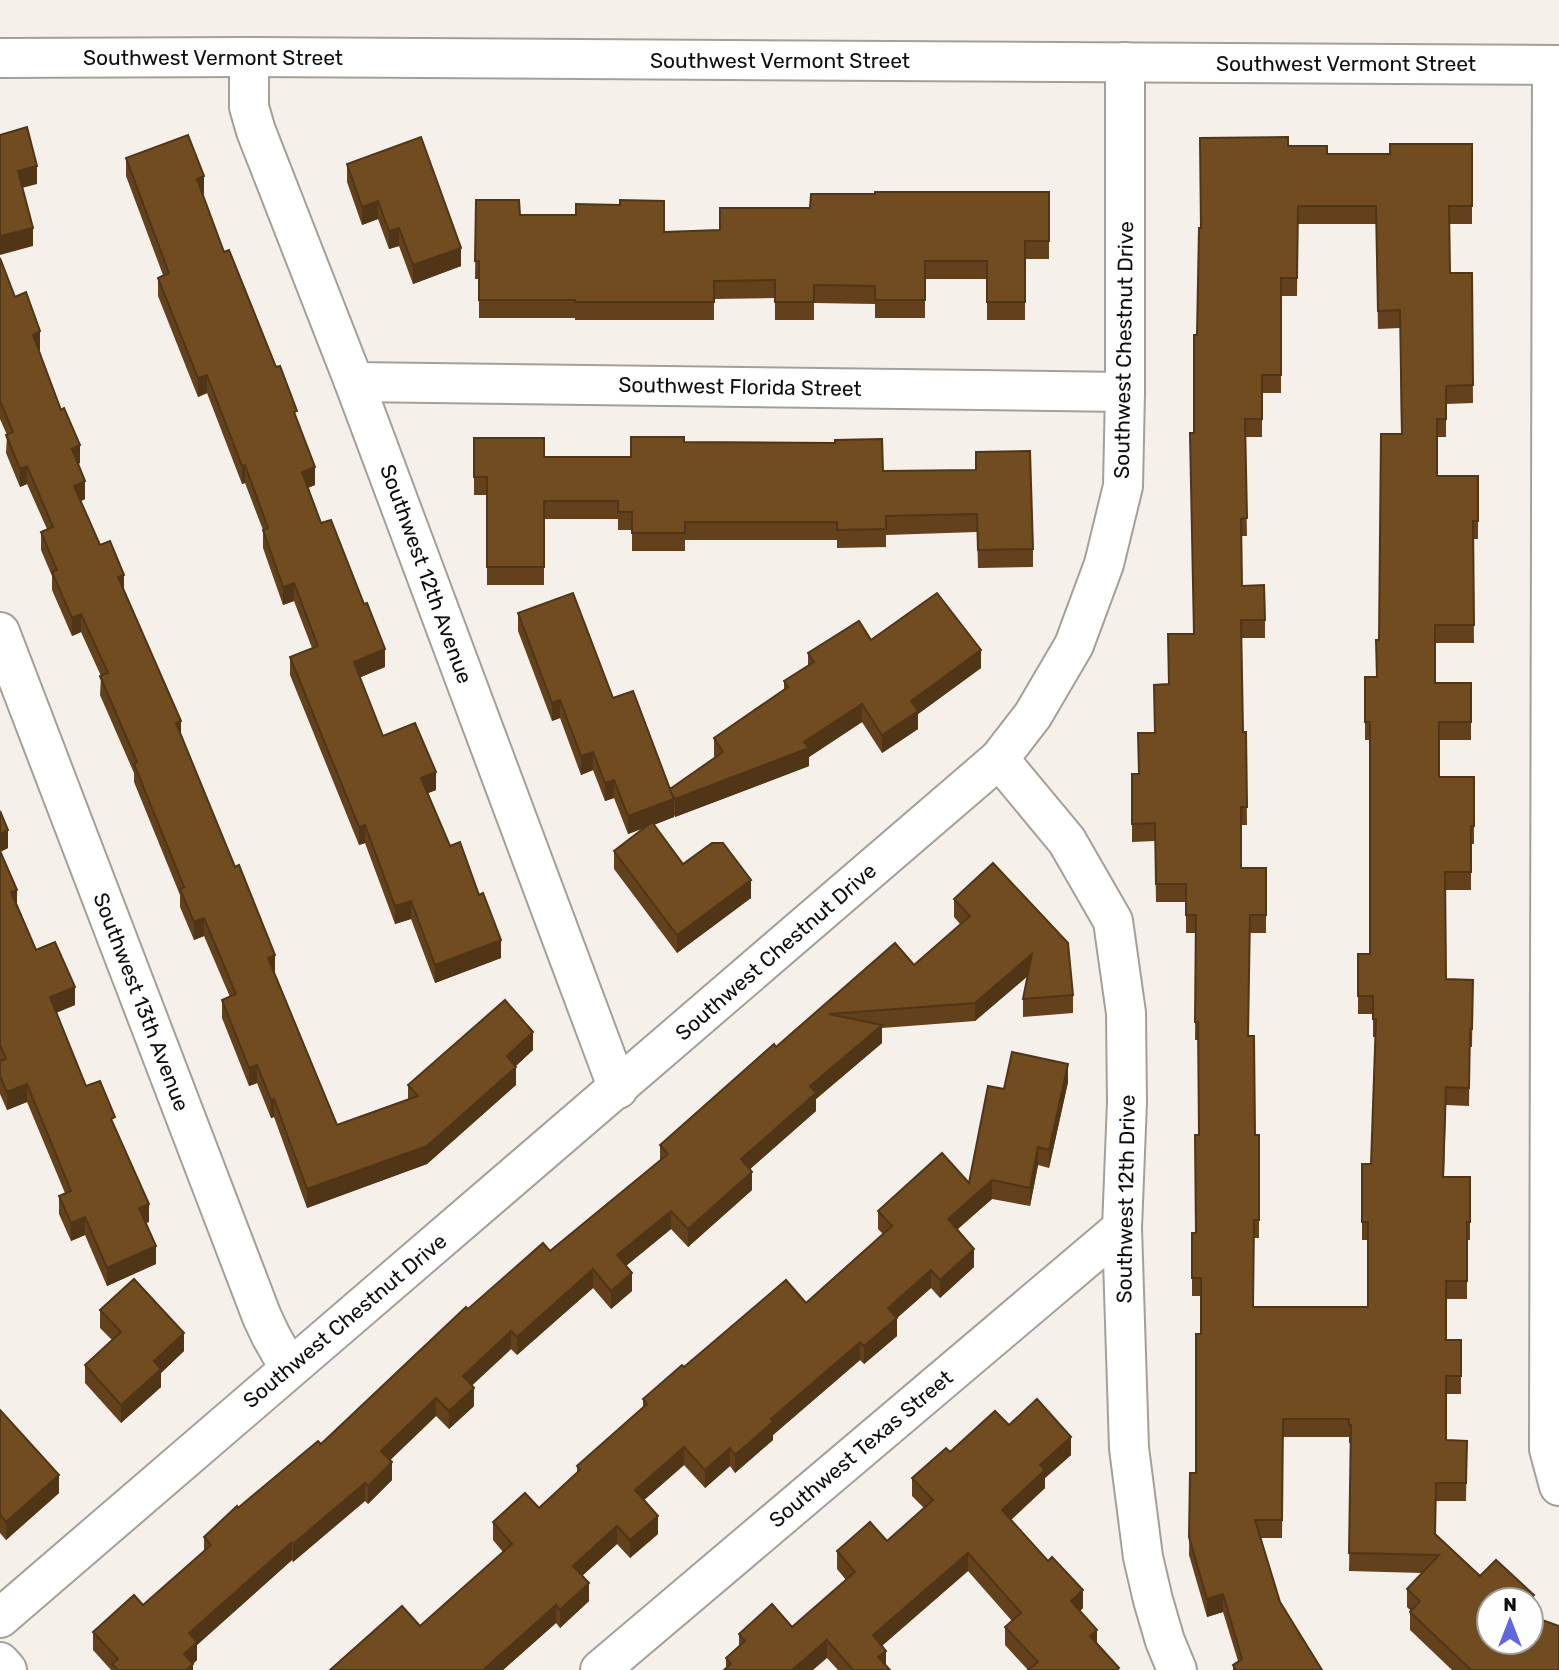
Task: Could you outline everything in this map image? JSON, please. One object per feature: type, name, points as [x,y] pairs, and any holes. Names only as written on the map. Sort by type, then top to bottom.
[{"type":"street","name":"Southwest Vermont Street","points":[[0,58],[249,57],[1556,65]]},
{"type":"street","name":"Southwest 12th Avenue","points":[[249,57],[250,107],[256,131],[354,382],[618,1089]]},
{"type":"street","name":"Southwest Chestnut Drive","points":[[0,1618],[999,759],[1033,715],[1074,645],[1104,565],[1123,486],[1125,62]]},
{"type":"street","points":[[1556,65],[1549,1449],[1559,1486]]},
{"type":"street","name":"Southwest Florida Street","points":[[354,382],[1125,392]]},
{"type":"street","name":"Southwest 13th Avenue","points":[[0,632],[261,1317],[289,1368]]},
{"type":"street","name":"Southwest 12th Drive","points":[[999,759],[1067,841],[1113,921],[1126,1013],[1127,1102],[1122,1228],[1129,1448],[1143,1558],[1165,1640],[1177,1670]]},
{"type":"street","name":"Southwest Texas Street","points":[[600,1670],[1122,1228]]},
{"type":"street","points":[[0,1662],[7,1670]]},
{"type":"building","points":[[27,127],[37,166],[18,171],[33,228],[0,236],[0,135]]},
{"type":"building","points":[[188,135],[204,176],[197,179],[224,252],[229,250],[276,367],[280,366],[297,411],[294,412],[315,467],[302,472],[321,523],[331,520],[385,649],[354,662],[383,736],[415,723],[436,772],[421,778],[450,846],[460,842],[479,895],[483,893],[501,940],[435,965],[411,901],[395,906],[365,825],[359,827],[290,657],[318,646],[294,583],[283,587],[263,530],[268,528],[245,465],[242,466],[207,375],[198,378],[158,278],[169,273],[126,158]]},
{"type":"building","points":[[421,137],[461,248],[413,265],[399,228],[389,231],[378,201],[362,207],[347,164]]},
{"type":"building","points":[[1288,137],[1288,146],[1327,146],[1327,154],[1390,154],[1390,144],[1472,144],[1472,206],[1449,206],[1450,273],[1472,273],[1473,385],[1446,386],[1446,419],[1437,419],[1437,476],[1478,476],[1478,521],[1473,521],[1474,625],[1435,625],[1435,683],[1471,683],[1471,722],[1439,722],[1439,777],[1474,777],[1471,872],[1445,872],[1446,979],[1473,980],[1469,1088],[1446,1087],[1443,1177],[1470,1177],[1467,1281],[1446,1281],[1446,1340],[1461,1340],[1461,1376],[1446,1376],[1446,1440],[1467,1441],[1466,1483],[1436,1483],[1435,1534],[1480,1576],[1496,1560],[1524,1586],[1475,1586],[1475,1656],[1545,1656],[1545,1621],[1559,1626],[1559,1670],[1471,1670],[1410,1612],[1420,1601],[1407,1589],[1439,1555],[1349,1553],[1349,1419],[1283,1419],[1282,1520],[1255,1520],[1280,1602],[1322,1670],[1236,1670],[1233,1665],[1242,1659],[1223,1594],[1207,1599],[1189,1537],[1190,1473],[1196,1473],[1196,1334],[1201,1334],[1201,1278],[1192,1278],[1192,1233],[1196,1233],[1195,1135],[1199,1135],[1198,1022],[1195,1022],[1196,915],[1186,915],[1186,884],[1156,884],[1155,823],[1132,824],[1132,774],[1139,774],[1138,733],[1155,733],[1154,685],[1169,684],[1168,634],[1194,634],[1190,433],[1194,433],[1194,335],[1197,335],[1201,228],[1200,138]],"holes":[[[1298,206],[1376,206],[1378,311],[1400,310],[1402,434],[1381,434],[1377,677],[1365,677],[1365,722],[1370,722],[1370,954],[1358,954],[1358,996],[1373,996],[1373,1019],[1376,1019],[1371,1164],[1362,1164],[1362,1222],[1368,1222],[1368,1307],[1253,1307],[1254,1220],[1259,1220],[1259,1135],[1255,1135],[1254,1036],[1248,1036],[1250,915],[1266,915],[1266,868],[1241,868],[1241,807],[1247,807],[1241,620],[1265,620],[1264,585],[1242,586],[1241,519],[1247,518],[1245,419],[1262,419],[1262,375],[1281,375],[1281,278],[1297,278]]]},
{"type":"building","points":[[1049,192],[1049,241],[1025,241],[1025,302],[987,302],[987,261],[925,261],[925,300],[875,300],[875,286],[814,285],[814,302],[775,302],[775,280],[714,281],[714,302],[479,300],[479,261],[475,261],[476,200],[519,200],[520,215],[576,215],[576,204],[620,205],[620,200],[664,201],[664,232],[720,230],[720,208],[810,208],[811,194]]},
{"type":"building","points":[[0,258],[15,297],[26,292],[40,331],[33,335],[61,410],[64,408],[80,445],[72,449],[85,481],[74,486],[100,545],[110,541],[124,575],[118,577],[181,721],[176,723],[235,867],[239,865],[275,955],[268,958],[337,1125],[418,1096],[408,1085],[505,1000],[533,1032],[507,1056],[516,1067],[427,1146],[307,1189],[274,1099],[271,1100],[257,1065],[249,1068],[222,1000],[236,994],[204,918],[194,922],[180,889],[184,887],[134,764],[137,762],[100,676],[108,673],[81,614],[72,618],[52,572],[57,570],[41,532],[53,527],[27,466],[20,469],[6,435],[13,432],[0,401]]},
{"type":"building","points":[[631,437],[684,437],[684,442],[835,443],[835,440],[882,439],[883,471],[976,470],[976,452],[1030,451],[1033,549],[978,550],[977,514],[886,516],[886,529],[837,530],[837,522],[685,522],[685,533],[632,533],[632,512],[618,512],[618,501],[544,501],[544,567],[487,567],[487,477],[474,477],[474,438],[544,438],[544,457],[631,457]]},
{"type":"building","points":[[573,593],[613,698],[633,691],[670,789],[723,752],[714,738],[788,687],[784,681],[814,662],[808,653],[859,621],[871,640],[937,593],[981,650],[911,701],[918,711],[882,735],[862,704],[804,742],[809,748],[675,799],[670,790],[674,799],[628,816],[614,780],[605,783],[593,752],[581,756],[560,700],[552,703],[518,613]]},
{"type":"building","points":[[0,811],[8,830],[0,834]]},
{"type":"building","points":[[652,822],[683,864],[712,843],[723,843],[751,880],[677,935],[614,851]]},
{"type":"building","points":[[0,851],[17,890],[11,892],[36,950],[55,942],[75,987],[50,997],[86,1086],[100,1081],[115,1117],[111,1119],[149,1204],[139,1208],[156,1246],[107,1268],[85,1217],[71,1223],[59,1196],[71,1191],[27,1084],[7,1092],[0,1076],[0,1061],[6,1059],[0,1045]]},
{"type":"building","points":[[993,863],[1068,943],[1073,995],[1023,999],[1032,954],[975,1003],[829,1014],[882,1025],[810,1086],[816,1093],[741,1159],[752,1172],[688,1229],[671,1211],[617,1255],[632,1273],[611,1291],[593,1269],[517,1337],[511,1331],[463,1376],[474,1388],[449,1411],[436,1398],[381,1451],[392,1462],[368,1486],[365,1483],[293,1544],[292,1542],[189,1633],[197,1642],[184,1654],[193,1664],[186,1670],[118,1670],[112,1664],[118,1659],[93,1632],[134,1595],[143,1605],[211,1545],[204,1537],[237,1506],[238,1508],[318,1441],[321,1444],[466,1307],[468,1309],[543,1243],[550,1251],[668,1154],[660,1145],[774,1044],[776,1047],[895,943],[914,965],[970,916],[954,899]]},
{"type":"building","points":[[1012,1052],[1068,1064],[1049,1150],[1038,1147],[1030,1188],[992,1180],[948,1219],[974,1249],[940,1280],[931,1270],[888,1308],[897,1318],[864,1346],[860,1342],[771,1419],[773,1422],[735,1455],[730,1448],[705,1470],[684,1447],[635,1490],[658,1516],[630,1540],[617,1526],[573,1566],[589,1583],[560,1610],[556,1605],[483,1670],[330,1670],[402,1606],[420,1626],[512,1544],[493,1522],[525,1493],[539,1508],[580,1470],[577,1466],[647,1404],[643,1399],[786,1280],[806,1303],[892,1226],[878,1211],[942,1153],[969,1183],[988,1086],[1004,1089]]},
{"type":"building","points":[[134,1279],[184,1333],[154,1361],[161,1369],[121,1405],[85,1365],[121,1332],[100,1310]]},
{"type":"building","points":[[1037,1399],[1071,1437],[1040,1465],[1045,1470],[1002,1510],[1048,1561],[1052,1557],[1083,1590],[1071,1601],[1097,1630],[1090,1636],[1119,1668],[1117,1670],[1028,1670],[1038,1662],[1005,1627],[1021,1613],[968,1553],[873,1635],[886,1651],[878,1657],[890,1670],[853,1670],[827,1640],[792,1670],[724,1670],[731,1664],[726,1658],[745,1641],[739,1634],[772,1604],[792,1627],[855,1572],[837,1551],[870,1522],[887,1541],[933,1500],[912,1478],[946,1448],[950,1452],[995,1411],[1009,1425]]},
{"type":"building","points":[[0,1410],[59,1475],[6,1522],[0,1515]]}]
